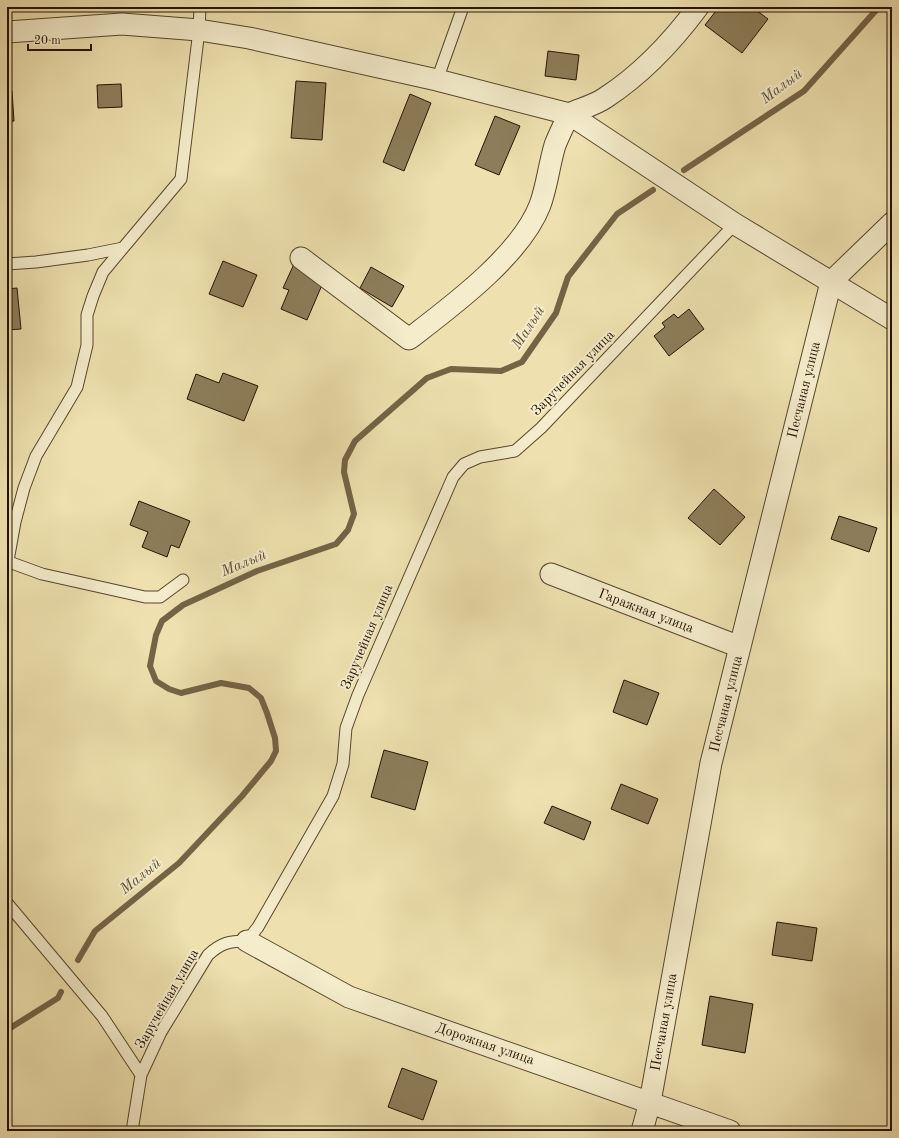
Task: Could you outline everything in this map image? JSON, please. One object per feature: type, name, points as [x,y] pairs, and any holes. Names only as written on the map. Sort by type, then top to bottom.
[{"type":"street","points":[[301,258],[409,339],[465,295],[499,263],[528,229],[540,204],[555,146],[569,114],[604,99],[644,69],[681,29],[698,7]]},
{"type":"street","points":[[7,32],[122,24],[198,30],[249,38],[437,80],[569,114],[735,224],[892,319]]},
{"type":"street","points":[[831,282],[892,222]]},
{"type":"street","name":"Песчаная улица","points":[[642,1131],[650,1102],[711,763],[831,282]]},
{"type":"street","name":"Гаражная улица","points":[[551,574],[740,647]]},
{"type":"street","name":"Дорожная улица","points":[[247,941],[349,997],[730,1131]]},
{"type":"lane","points":[[184,580],[160,597],[145,597],[42,574],[8,564],[15,522],[24,488],[36,456],[77,386],[87,345],[87,315],[102,272],[181,179],[200,7]]},
{"type":"lane","points":[[437,80],[463,7]]},
{"type":"lane","name":"Заручейная улица","points":[[132,1131],[141,1075],[161,1032],[208,955],[218,946],[232,941],[247,941],[258,927],[333,796],[343,764],[346,728],[358,695],[453,477],[464,464],[480,458],[515,452],[541,428],[735,224]]},
{"type":"lane","points":[[7,264],[80,256],[123,248]]},
{"type":"lane","points":[[7,902],[102,1016],[141,1075]]},
{"type":"building","points":[[719,7],[752,7],[768,19],[742,53],[705,25]]},
{"type":"building","points":[[548,51],[579,55],[576,80],[545,76]]},
{"type":"building","points":[[296,81],[326,83],[322,140],[291,138]]},
{"type":"building","points":[[121,84],[122,107],[98,108],[97,85]]},
{"type":"building","points":[[12,91],[14,121],[7,122],[7,92]]},
{"type":"building","points":[[410,94],[431,103],[404,171],[383,162]]},
{"type":"building","points":[[495,116],[520,126],[499,175],[475,165]]},
{"type":"building","points":[[223,261],[257,275],[243,307],[209,294]]},
{"type":"building","points":[[294,264],[325,278],[307,320],[281,309],[289,290],[283,288]]},
{"type":"building","points":[[371,267],[404,286],[392,307],[360,288]]},
{"type":"building","points":[[17,288],[21,329],[7,330],[7,289]]},
{"type":"building","points":[[689,309],[704,329],[669,356],[654,336],[665,327],[662,323],[674,314],[678,318]]},
{"type":"building","points":[[223,373],[258,386],[244,421],[187,399],[196,374],[219,383]]},
{"type":"building","points":[[714,489],[745,517],[720,545],[688,518]]},
{"type":"building","points":[[139,501],[190,521],[179,548],[171,545],[167,557],[142,547],[148,532],[130,525]]},
{"type":"building","points":[[839,516],[877,528],[869,552],[831,539]]},
{"type":"building","points":[[624,680],[659,693],[647,725],[613,712]]},
{"type":"building","points":[[384,750],[428,762],[415,810],[371,797]]},
{"type":"building","points":[[621,784],[658,799],[648,824],[611,809]]},
{"type":"building","points":[[552,806],[591,822],[584,840],[544,823]]},
{"type":"building","points":[[777,922],[817,928],[812,961],[772,955]]},
{"type":"building","points":[[710,996],[753,1004],[745,1053],[702,1045]]},
{"type":"building","points":[[402,1068],[437,1081],[423,1120],[388,1107]]},
{"type":"waterway","name":"Малый","points":[[684,170],[804,91],[879,7]]},
{"type":"waterway","name":"Малый","points":[[78,960],[95,931],[179,863],[242,796],[271,761],[276,751],[275,738],[261,698],[249,688],[221,683],[181,693],[169,689],[156,681],[150,666],[156,635],[162,621],[183,605],[257,571],[336,544],[348,530],[354,514],[344,472],[345,460],[355,441],[427,378],[451,369],[501,371],[522,362],[556,313],[568,277],[617,214],[653,190]]},
{"type":"waterway","name":"Малый","points":[[7,1030],[58,998],[61,992]]}]
